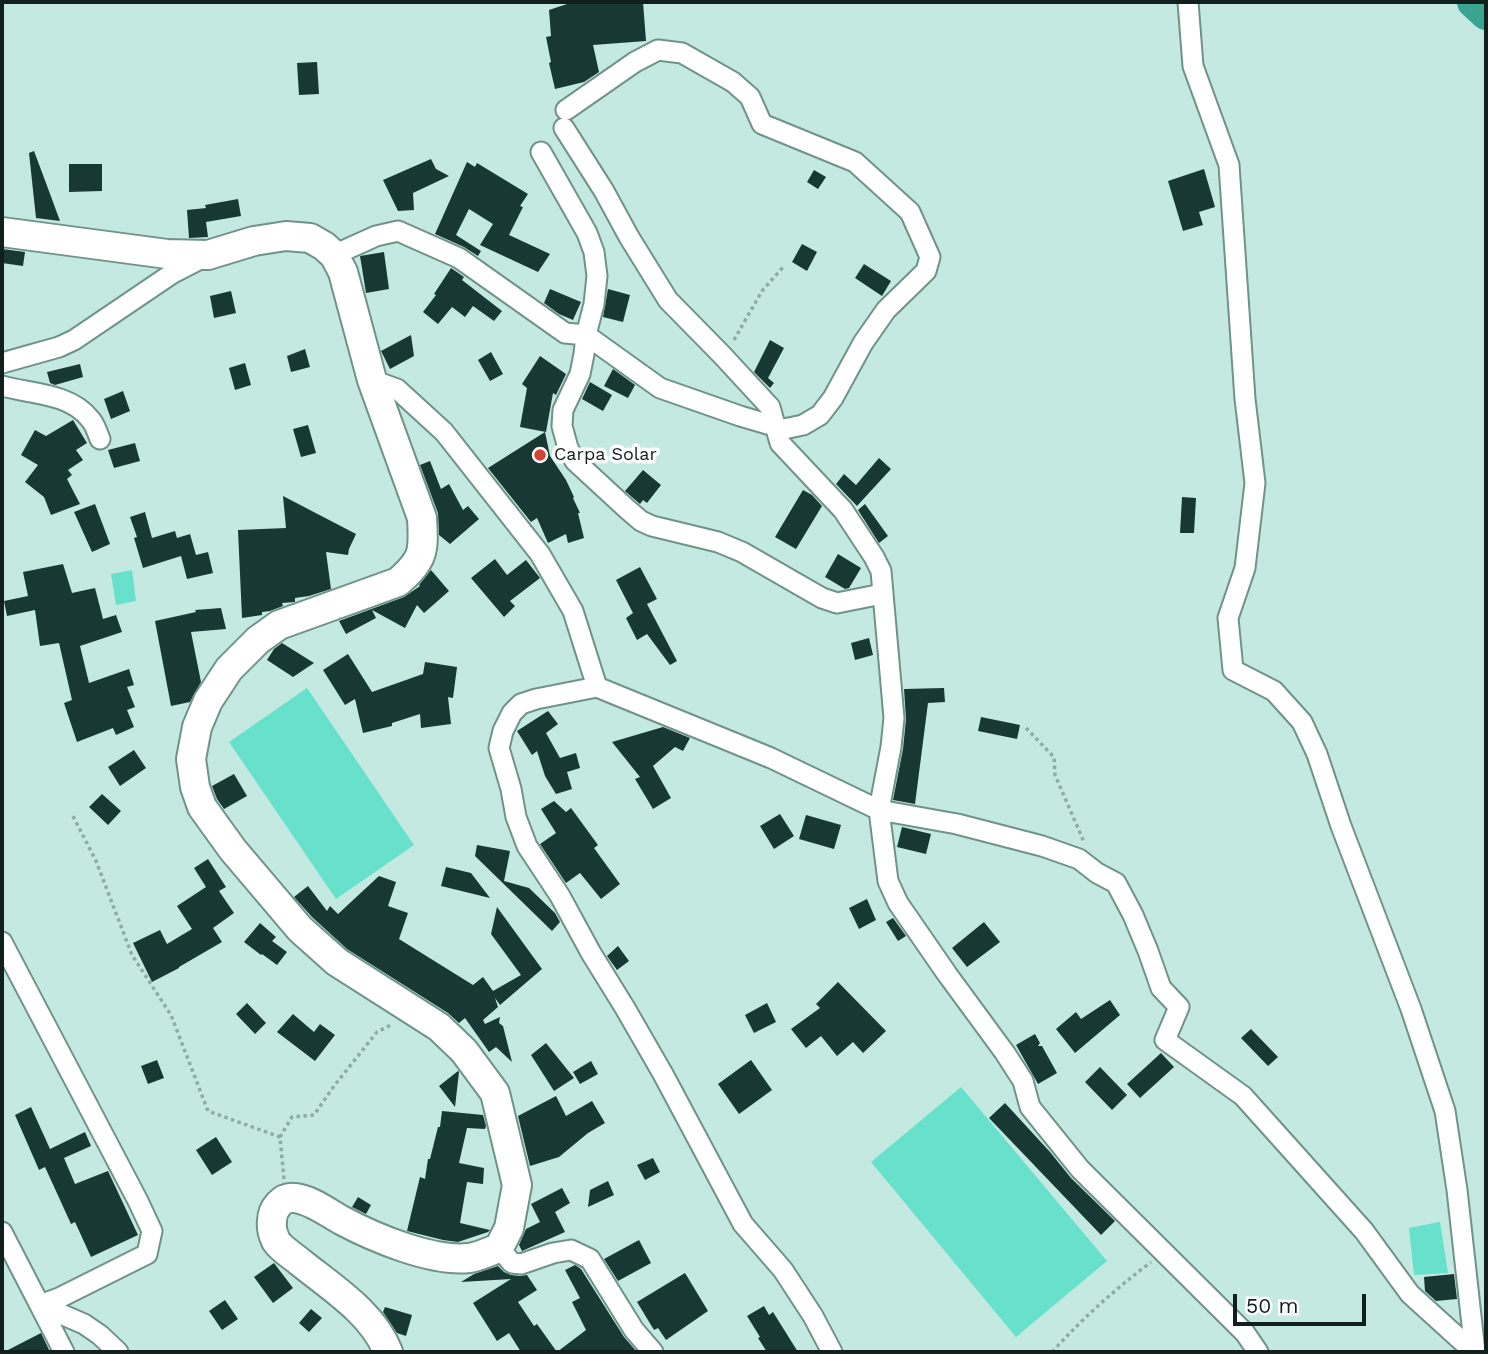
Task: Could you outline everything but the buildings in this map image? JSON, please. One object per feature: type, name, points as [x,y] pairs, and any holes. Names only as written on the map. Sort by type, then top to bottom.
[{"type":"main road","points":[[2,232],[167,254],[208,255],[254,241],[286,236],[310,238],[334,255],[343,272],[372,380],[422,518],[421,556],[412,570],[398,582],[279,625],[258,640],[229,669],[208,701],[197,727],[191,759],[195,787],[202,807],[233,850],[300,929],[337,962],[439,1027],[464,1051],[495,1093],[517,1185],[509,1228],[499,1248],[471,1258],[443,1258],[370,1235],[310,1202],[295,1198],[286,1198],[272,1214],[271,1228],[277,1243],[370,1321],[388,1352]]},
{"type":"street","points":[[1188,2],[1193,66],[1229,165],[1245,399],[1255,483],[1245,568],[1228,618],[1233,670],[1274,691],[1302,723],[1317,754],[1341,826],[1411,1009],[1445,1111],[1457,1190],[1474,1352]]},
{"type":"street","points":[[334,255],[376,236],[398,231],[459,258],[565,333],[586,335],[660,388],[740,416],[774,426],[784,429],[803,425],[820,415],[886,310],[926,271],[930,257],[910,212],[855,162],[762,124],[750,97],[733,82],[682,53],[658,50],[646,55],[565,119],[629,237],[667,300],[770,407],[774,426],[780,443],[843,510],[881,571],[894,718],[880,810],[888,881],[898,902],[1011,1062],[1023,1081],[1030,1107],[1080,1169],[1245,1333],[1258,1352]]},
{"type":"street","points":[[541,152],[587,233],[594,252],[597,276],[580,374],[563,411],[562,426],[568,449],[575,461],[641,521],[652,526],[718,542],[742,552],[822,598],[837,603],[882,594]]},
{"type":"street","points":[[2,363],[59,347],[74,340],[173,273],[208,255]]},
{"type":"street","points":[[372,380],[397,389],[444,432],[540,554],[573,611],[597,687]]},
{"type":"street","points":[[2,386],[55,397],[80,408],[92,421],[100,439]]},
{"type":"street","points":[[832,1352],[813,1316],[783,1270],[743,1224],[663,1074],[560,895],[527,846],[516,817],[499,747],[512,713],[521,704],[597,687],[771,758],[880,810],[957,824],[1042,846],[1079,859],[1116,883],[1133,915],[1161,988],[1179,1007],[1165,1041],[1243,1097],[1364,1231],[1410,1294],[1474,1352]]},
{"type":"street","points":[[2,942],[96,1118],[152,1231],[147,1254],[40,1305]]},
{"type":"street","points":[[2,1232],[64,1352]]},
{"type":"street","points":[[499,1248],[512,1263],[522,1264],[553,1252],[571,1250],[590,1259],[634,1330],[653,1352]]},
{"type":"street","points":[[40,1305],[84,1324],[118,1352]]},
{"type":"path","points":[[724,357],[762,291],[784,266]]},
{"type":"path","points":[[1026,728],[1054,757],[1055,775],[1097,873]]},
{"type":"path","points":[[73,816],[96,861],[132,956],[170,1015],[208,1111],[280,1137]]},
{"type":"path","points":[[286,1198],[280,1137],[292,1117],[314,1115],[377,1032],[416,1012]]},
{"type":"path","points":[[1052,1352],[1102,1300],[1164,1252]]},
{"type":"green space","points":[[132,570],[136,601],[116,605],[111,574]]},
{"type":"green space","points":[[307,688],[414,845],[336,899],[229,742]]},
{"type":"green space","points":[[961,1087],[1107,1261],[1016,1337],[871,1162]]},
{"type":"green space","points":[[1440,1222],[1448,1273],[1414,1275],[1409,1228]]},
{"type":"waterway","points":[[1473,2],[1486,14]]},
{"type":"place","name":"Carpa Solar","points":[[540,455]]}]
